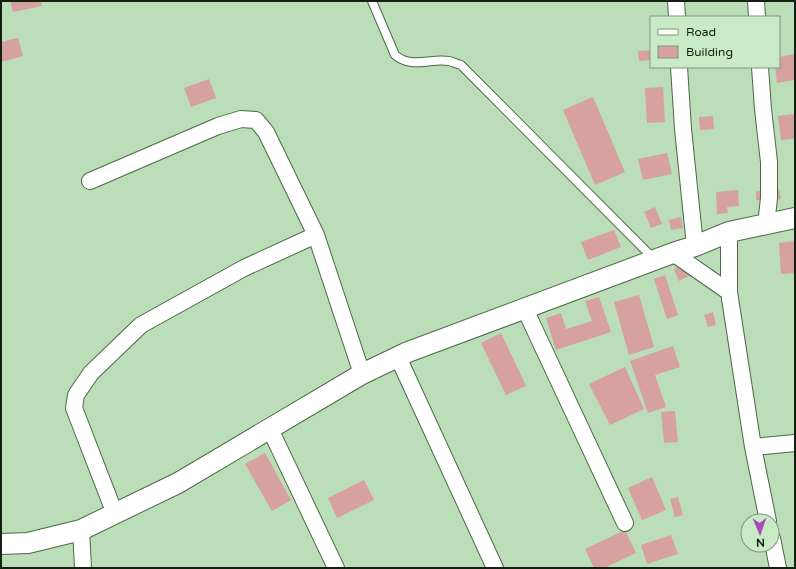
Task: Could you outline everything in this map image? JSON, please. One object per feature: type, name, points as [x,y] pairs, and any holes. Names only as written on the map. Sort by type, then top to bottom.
[{"type":"street","points":[[676,1],[676,16]]},
{"type":"street","points":[[756,1],[757,16]]},
{"type":"street","points":[[680,68],[683,129],[695,246]]},
{"type":"street","points":[[760,68],[769,162],[769,198],[766,225]]},
{"type":"street","points":[[90,181],[218,126],[241,119],[256,120],[266,132],[316,235],[362,374]]},
{"type":"street","points":[[1,544],[28,543],[81,530],[115,514],[178,483],[362,374],[408,352],[664,256],[695,246],[729,232],[795,218]]},
{"type":"street","points":[[729,232],[728,292],[753,447],[766,513]]},
{"type":"street","points":[[115,514],[74,408],[76,395],[91,373],[141,325],[244,268],[316,235]]},
{"type":"street","points":[[664,256],[728,292]]},
{"type":"street","points":[[525,309],[625,523]]},
{"type":"street","points":[[398,357],[495,568]]},
{"type":"street","points":[[270,429],[336,568]]},
{"type":"street","points":[[753,447],[795,443]]},
{"type":"street","points":[[81,530],[83,568]]},
{"type":"street","points":[[775,553],[778,568]]},
{"type":"lane","points":[[372,1],[395,54],[402,60],[412,62],[450,61],[461,65],[664,256]]},
{"type":"building","points":[[10,1],[41,1],[42,6],[13,12]]},
{"type":"building","points":[[18,38],[23,56],[1,62],[1,42]]},
{"type":"building","points":[[650,50],[650,60],[639,61],[638,51]]},
{"type":"building","points":[[795,54],[795,80],[777,83],[775,68],[780,68],[780,57]]},
{"type":"building","points":[[209,79],[216,98],[191,107],[184,88]]},
{"type":"building","points":[[663,87],[665,122],[647,123],[645,88]]},
{"type":"building","points":[[593,97],[625,172],[595,185],[563,110]]},
{"type":"building","points":[[795,114],[795,139],[781,140],[778,116]]},
{"type":"building","points":[[713,116],[714,129],[700,130],[699,117]]},
{"type":"building","points":[[667,153],[672,174],[643,180],[638,159]]},
{"type":"building","points":[[779,189],[781,199],[772,201],[770,190]]},
{"type":"building","points":[[738,190],[739,206],[727,207],[728,213],[717,214],[716,192]]},
{"type":"building","points":[[756,191],[768,192],[767,200],[756,200]]},
{"type":"building","points":[[655,207],[662,224],[651,228],[644,212]]},
{"type":"building","points":[[681,217],[683,228],[671,230],[669,220]]},
{"type":"building","points":[[614,230],[621,247],[588,260],[581,242]]},
{"type":"building","points":[[795,241],[795,273],[781,274],[779,243]]},
{"type":"building","points":[[686,263],[691,275],[679,281],[674,269]]},
{"type":"building","points":[[665,275],[678,315],[667,319],[654,279]]},
{"type":"building","points":[[639,295],[654,347],[629,355],[614,302]]},
{"type":"building","points":[[599,297],[611,332],[556,350],[546,318],[561,313],[566,329],[592,321],[585,301]]},
{"type":"building","points":[[713,312],[716,325],[708,327],[704,315]]},
{"type":"building","points":[[501,333],[526,386],[506,395],[481,343]]},
{"type":"building","points":[[673,346],[680,367],[655,375],[666,407],[648,413],[630,361]]},
{"type":"building","points":[[625,367],[644,409],[610,425],[589,384]]},
{"type":"building","points":[[675,411],[678,442],[664,443],[661,412]]},
{"type":"building","points":[[265,453],[291,500],[272,511],[245,464]]},
{"type":"building","points":[[652,477],[666,510],[642,520],[628,488]]},
{"type":"building","points":[[364,480],[374,500],[337,518],[328,498]]},
{"type":"building","points":[[678,497],[683,515],[675,517],[670,499]]},
{"type":"building","points":[[625,530],[636,553],[604,568],[594,568],[585,549]]},
{"type":"building","points":[[671,535],[678,554],[647,564],[641,545]]}]
